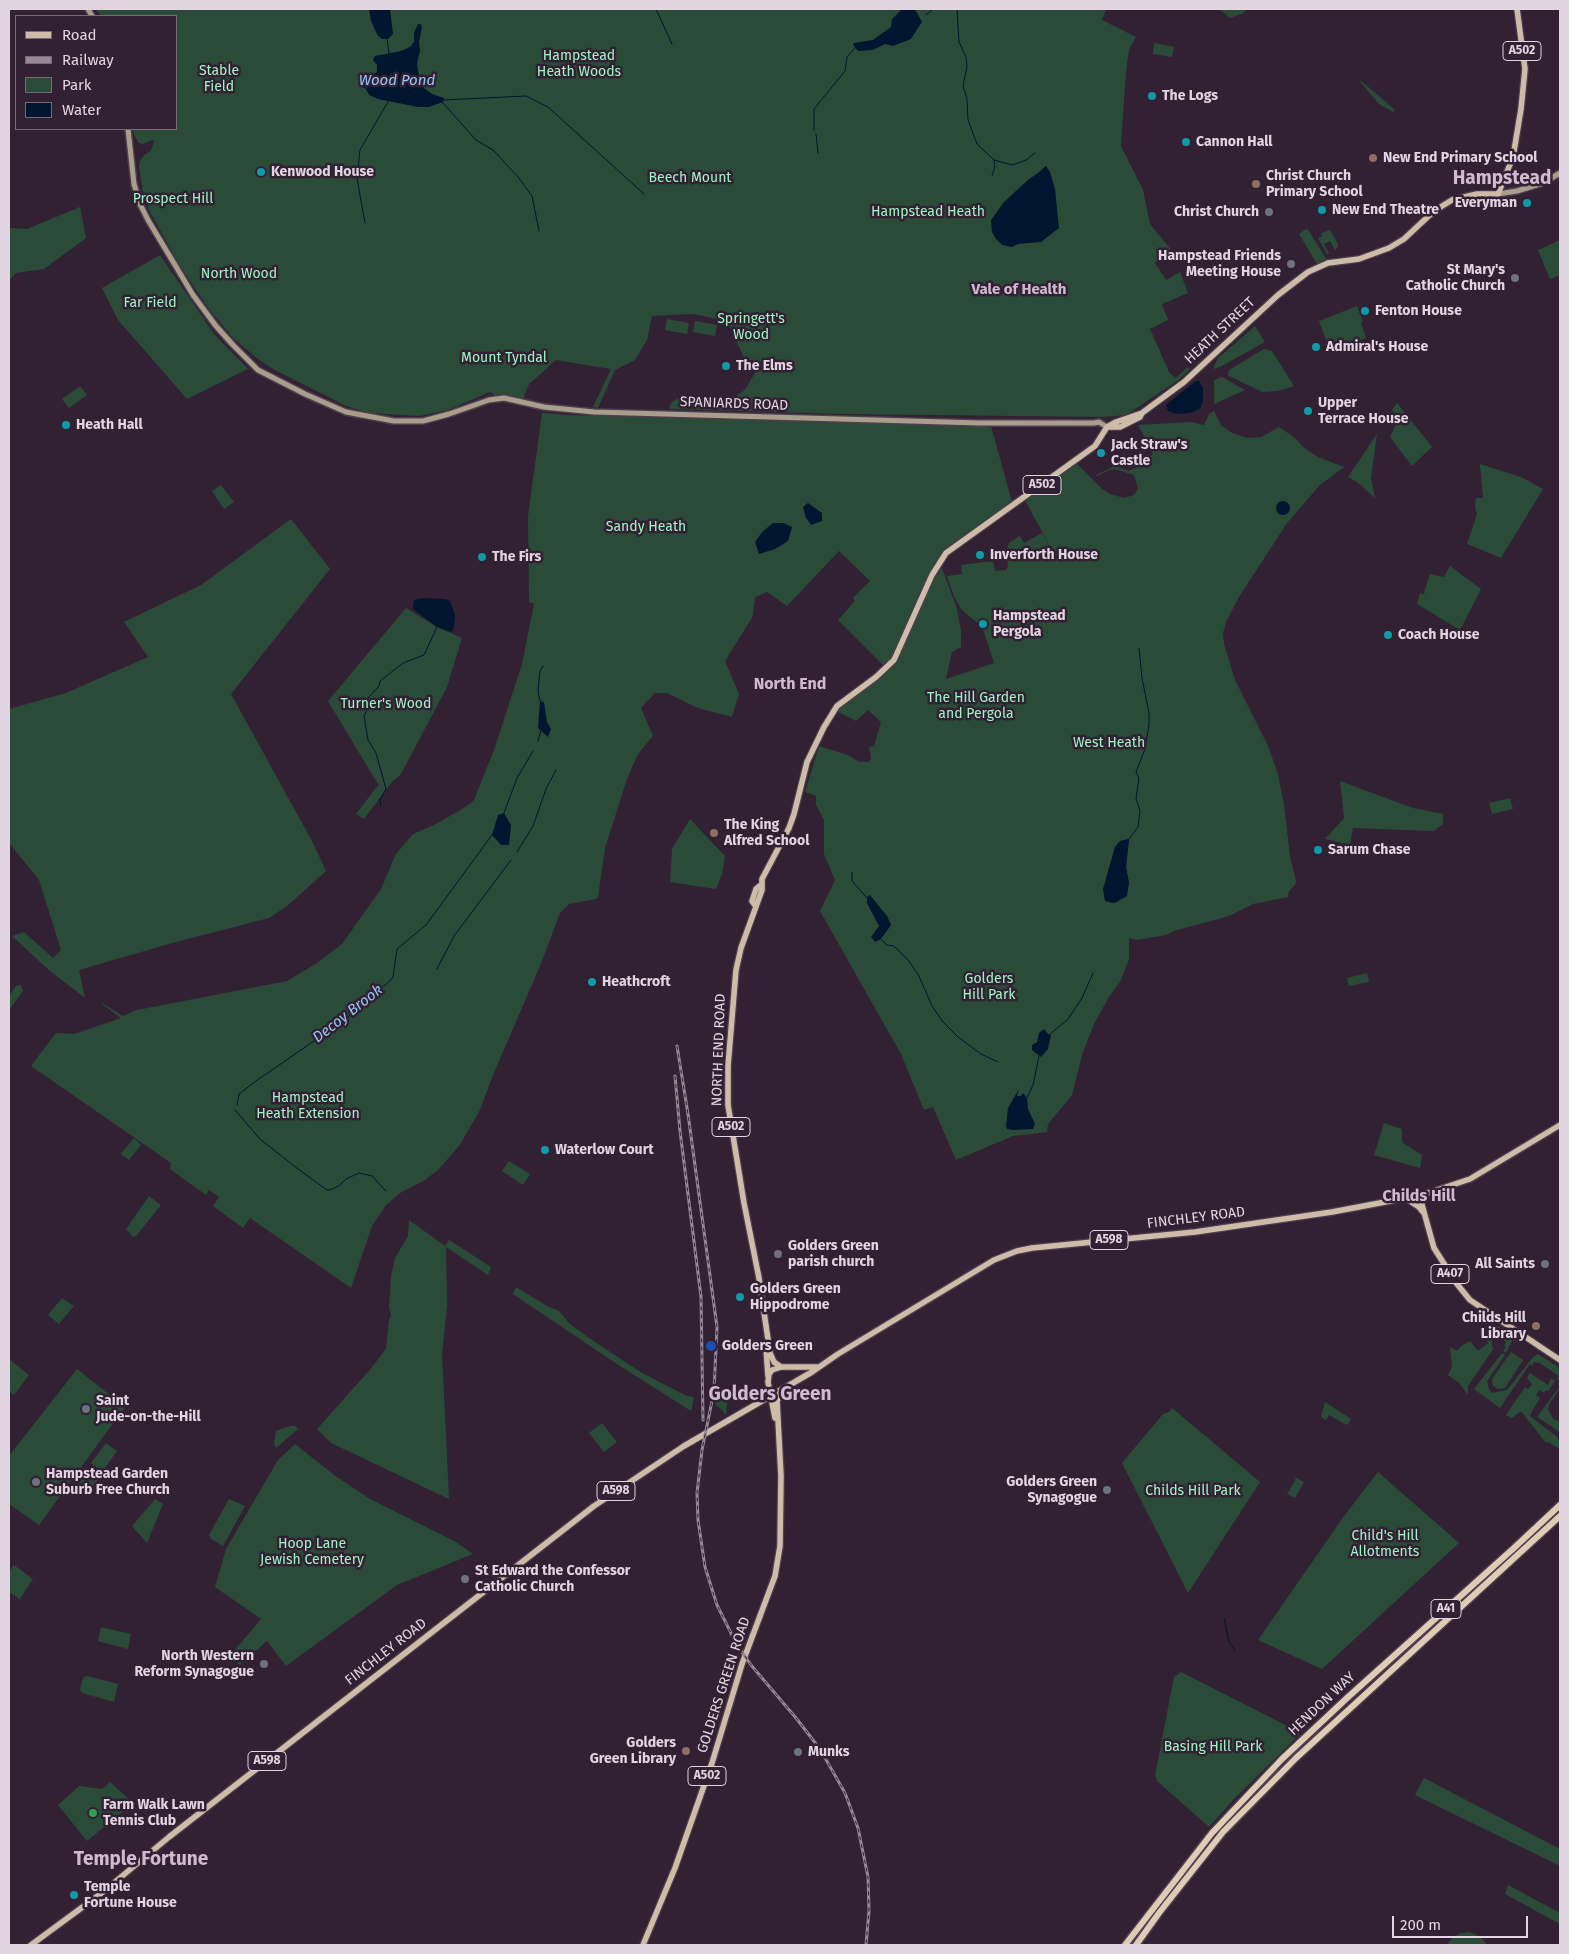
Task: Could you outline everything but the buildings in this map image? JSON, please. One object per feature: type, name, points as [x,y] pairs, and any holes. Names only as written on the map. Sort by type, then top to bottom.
[{"type":"highway","name":"HENDON WAY","points":[[1125,1945],[1164,1892],[1218,1826],[1299,1742],[1560,1505]]},
{"type":"highway","name":"HENDON WAY","points":[[1136,1945],[1223,1832],[1296,1758],[1560,1516]]},
{"type":"highway","points":[[1218,1826],[1223,1832]]},
{"type":"main road","name":"A502","points":[[1498,194],[1513,157],[1521,109],[1525,69],[1517,9]]},
{"type":"main road","name":"SPANIARDS ROAD","points":[[128,130],[134,184],[144,212],[193,295],[227,339],[258,370],[346,412],[380,420],[401,422],[423,421],[489,400],[504,398],[544,408],[594,412],[980,422],[1101,422],[1107,427]]},
{"type":"main road","name":"HEATH STREET","points":[[1107,427],[1114,428],[1131,423],[1140,417],[1142,413],[1184,382],[1278,295],[1308,272],[1328,262],[1359,259],[1389,248],[1404,240],[1434,211],[1452,200],[1471,195],[1517,191],[1543,183],[1560,173]]},
{"type":"main road","name":"NORTH END ROAD","points":[[781,1367],[772,1359],[728,1106],[728,1066],[736,970],[740,948],[755,905],[759,901],[762,890],[761,885],[766,871],[789,828],[807,762],[824,727],[837,706],[876,677],[894,660],[929,581],[945,558],[970,536],[1097,444],[1107,427]]},
{"type":"main road","name":"FINCHLEY ROAD","points":[[31,1945],[103,1892],[169,1837],[594,1506],[684,1446],[812,1372],[817,1367],[994,1260],[1017,1251],[1082,1242],[1204,1231],[1332,1212],[1422,1195],[1470,1179],[1560,1125]]},
{"type":"main road","name":"A407","points":[[1422,1195],[1424,1213],[1434,1248],[1456,1284],[1470,1300],[1560,1360]]},
{"type":"main road","points":[[1405,1198],[1419,1207],[1424,1213]]},
{"type":"main road","name":"NORTH END ROAD","points":[[764,1316],[768,1382]]},
{"type":"main road","name":"FINCHLEY ROAD","points":[[781,1367],[817,1367]]},
{"type":"main road","points":[[781,1367],[772,1370],[769,1374],[768,1382],[784,1388]]},
{"type":"main road","points":[[790,1368],[795,1376],[792,1383]]},
{"type":"main road","name":"A502","points":[[768,1382],[770,1397]]},
{"type":"main road","name":"GOLDERS GREEN ROAD","points":[[643,1945],[675,1868],[712,1763],[742,1664],[775,1576],[780,1546],[781,1476],[777,1401],[784,1388]]},
{"type":"main road","name":"GOLDERS GREEN ROAD","points":[[770,1397],[777,1424]]},
{"type":"green space","name":"Hampstead Heath","points":[[96,9],[1106,9],[1102,20],[1136,37],[1129,50],[1126,71],[1121,146],[1143,190],[1150,224],[1172,251],[1155,263],[1166,280],[1180,272],[1188,293],[1162,304],[1168,320],[1150,329],[1169,372],[1175,378],[1188,367],[1190,369],[1177,381],[1126,415],[1104,417],[844,414],[669,409],[671,403],[677,399],[703,401],[734,397],[745,390],[756,371],[748,366],[727,321],[693,314],[652,316],[647,340],[635,360],[615,370],[598,408],[593,407],[611,369],[556,360],[529,384],[523,399],[503,394],[495,395],[490,392],[448,410],[420,416],[369,413],[346,406],[259,360],[233,338],[209,309],[180,266],[150,212],[143,194],[140,161],[145,154],[151,151],[154,141],[143,144],[139,143],[133,130],[178,130],[178,15],[100,15]]},
{"type":"green space","points":[[1219,9],[1246,9],[1244,13],[1230,18]]},
{"type":"green space","points":[[1154,43],[1174,47],[1172,57],[1153,54]]},
{"type":"green space","points":[[1358,79],[1395,110],[1393,112],[1379,104]]},
{"type":"green space","points":[[80,207],[86,238],[44,269],[16,273],[9,280],[9,228],[27,229]]},
{"type":"green space","points":[[1306,229],[1326,259],[1317,264],[1299,234]]},
{"type":"green space","points":[[1330,230],[1338,247],[1335,250],[1330,241],[1324,244],[1329,253],[1327,254],[1318,238],[1322,236],[1321,233]]},
{"type":"green space","points":[[1560,240],[1560,275],[1550,279],[1538,250]]},
{"type":"green space","name":"Far Field","points":[[160,255],[214,334],[248,369],[187,399],[118,320],[102,288]]},
{"type":"green space","points":[[1357,306],[1363,321],[1361,323],[1366,338],[1330,351],[1319,321]]},
{"type":"green space","points":[[667,319],[689,323],[687,334],[665,330]]},
{"type":"green space","points":[[695,321],[717,325],[715,336],[693,332]]},
{"type":"green space","points":[[1255,326],[1265,342],[1213,369],[1218,358]]},
{"type":"green space","points":[[1264,349],[1272,351],[1294,386],[1278,391],[1262,392],[1229,376],[1229,370]]},
{"type":"green space","points":[[1222,377],[1245,390],[1214,404],[1214,380]]},
{"type":"green space","points":[[80,386],[87,395],[69,408],[62,399]]},
{"type":"green space","points":[[1397,403],[1432,447],[1412,466],[1390,437],[1398,420],[1392,410]]},
{"type":"green space","points":[[1214,411],[1221,425],[1232,433],[1247,438],[1261,437],[1279,427],[1318,457],[1344,467],[1320,485],[1287,523],[1239,597],[1226,622],[1223,633],[1224,644],[1235,680],[1268,746],[1278,774],[1290,856],[1296,882],[1289,891],[1288,897],[1253,904],[1229,916],[1177,930],[1166,935],[1137,940],[1129,938],[1129,959],[1120,982],[1110,995],[1094,1024],[1082,1055],[1072,1095],[1048,1124],[1047,1132],[1013,1136],[956,1160],[933,1107],[924,1110],[901,1054],[820,911],[835,880],[824,854],[824,820],[816,805],[816,796],[805,792],[819,746],[848,755],[859,762],[869,762],[871,758],[869,747],[874,746],[881,722],[868,710],[856,721],[834,710],[886,668],[838,620],[855,601],[853,598],[870,581],[839,551],[787,606],[767,592],[755,597],[753,616],[725,661],[739,694],[732,717],[698,708],[667,693],[655,693],[641,708],[653,736],[638,754],[627,779],[605,848],[598,897],[569,904],[560,913],[479,1112],[459,1146],[438,1170],[425,1180],[400,1193],[386,1205],[372,1226],[351,1288],[250,1218],[243,1228],[213,1206],[219,1197],[209,1190],[206,1195],[170,1169],[171,1163],[31,1066],[56,1033],[74,1034],[121,1018],[102,1003],[123,1016],[137,1010],[287,981],[317,963],[342,944],[381,889],[396,854],[413,834],[434,825],[474,800],[494,750],[522,664],[534,604],[529,602],[528,516],[542,413],[991,426],[1012,502],[991,516],[946,553],[930,580],[942,568],[957,609],[961,630],[961,647],[952,652],[946,679],[994,663],[981,623],[976,622],[961,609],[947,576],[962,574],[961,565],[993,561],[995,571],[1006,570],[1008,567],[1007,557],[1012,556],[1011,550],[1007,550],[1008,546],[1010,542],[1020,536],[1024,543],[1042,533],[1055,556],[1025,500],[1076,463],[1102,489],[1110,494],[1124,498],[1134,495],[1138,489],[1134,475],[1115,469],[1096,475],[1115,466],[1129,471],[1153,454],[1138,425],[1191,422],[1204,425],[1209,414]],"holes":[[[1129,839],[1126,867],[1129,883],[1118,902],[1110,903],[1106,879],[1115,847],[1120,841]]]},
{"type":"green space","points":[[1377,434],[1371,478],[1375,498],[1357,482],[1348,477]]},
{"type":"green space","points":[[1480,464],[1521,477],[1543,489],[1501,558],[1467,544],[1477,514],[1475,507],[1476,498],[1483,498]]},
{"type":"green space","points":[[221,485],[234,502],[224,509],[212,491]]},
{"type":"green space","points":[[291,519],[330,569],[231,694],[312,841],[326,871],[287,906],[269,918],[79,970],[85,998],[50,971],[12,936],[24,932],[53,958],[61,950],[39,880],[9,843],[9,709],[66,693],[148,657],[124,622],[201,585]]},
{"type":"green space","points":[[1450,566],[1481,589],[1460,630],[1417,604],[1420,593],[1425,595],[1430,574],[1444,577]]},
{"type":"green space","name":"Turner's Wood","points":[[406,608],[437,627],[462,638],[447,687],[401,774],[391,783],[364,819],[356,814],[379,784],[328,701]]},
{"type":"green space","points":[[1340,781],[1413,808],[1443,814],[1443,824],[1434,831],[1353,828],[1350,845],[1325,839],[1344,818]]},
{"type":"green space","points":[[1510,798],[1513,809],[1492,814],[1489,803]]},
{"type":"green space","points":[[690,819],[725,856],[722,874],[716,889],[670,882],[672,849]]},
{"type":"green space","points":[[1367,973],[1369,982],[1349,986],[1347,978]]},
{"type":"green space","points":[[21,985],[23,991],[9,1010],[9,996],[16,986]]},
{"type":"green space","points":[[1384,1123],[1402,1129],[1403,1143],[1422,1155],[1420,1168],[1374,1155]]},
{"type":"green space","points":[[134,1138],[141,1145],[129,1160],[121,1154]]},
{"type":"green space","points":[[509,1161],[530,1174],[523,1185],[502,1171]]},
{"type":"green space","points":[[149,1196],[161,1205],[136,1236],[133,1237],[126,1229]]},
{"type":"green space","points":[[409,1220],[445,1246],[449,1240],[491,1267],[488,1275],[446,1247],[447,1306],[442,1354],[449,1499],[331,1443],[317,1429],[386,1349],[391,1315],[389,1308],[391,1276],[395,1258],[408,1236]]},
{"type":"green space","points":[[516,1287],[559,1311],[570,1324],[642,1373],[687,1396],[694,1397],[691,1411],[513,1294]]},
{"type":"green space","points":[[62,1298],[74,1306],[59,1324],[48,1315]]},
{"type":"green space","points":[[1496,1325],[1512,1335],[1513,1339],[1506,1353],[1503,1351],[1506,1347],[1504,1346],[1505,1338],[1495,1331],[1488,1333]]},
{"type":"green space","points":[[1487,1335],[1492,1338],[1492,1347],[1494,1348],[1468,1386],[1468,1395],[1459,1383],[1448,1375],[1452,1367],[1450,1347],[1457,1351],[1461,1346],[1470,1341],[1478,1351],[1488,1343]]},
{"type":"green space","points":[[1511,1352],[1523,1360],[1505,1388],[1498,1389],[1493,1386],[1492,1379]]},
{"type":"green space","points":[[1502,1353],[1505,1355],[1487,1381],[1492,1393],[1507,1390],[1533,1357],[1538,1354],[1560,1368],[1560,1381],[1557,1379],[1559,1376],[1538,1362],[1534,1362],[1532,1366],[1530,1364],[1500,1408],[1474,1389]]},
{"type":"green space","points":[[9,1359],[29,1375],[14,1395],[9,1391]]},
{"type":"green space","points":[[77,1369],[125,1407],[39,1525],[9,1504],[9,1456]]},
{"type":"green space","points":[[1530,1373],[1548,1385],[1551,1378],[1555,1381],[1548,1391],[1546,1390],[1544,1393],[1540,1390],[1536,1395],[1540,1398],[1530,1416],[1557,1437],[1560,1449],[1548,1442],[1546,1443],[1521,1411],[1512,1418],[1506,1415],[1525,1387],[1528,1389],[1532,1385],[1527,1378]]},
{"type":"green space","points":[[1560,1386],[1548,1409],[1553,1419],[1560,1422],[1560,1432],[1537,1417]]},
{"type":"green space","points":[[720,1389],[728,1390],[726,1415],[715,1405]]},
{"type":"green space","points":[[1325,1402],[1351,1419],[1347,1425],[1329,1415],[1326,1420],[1321,1417]]},
{"type":"green space","name":"Childs Hill Park","points":[[1172,1408],[1260,1482],[1188,1593],[1122,1463],[1163,1414],[1169,1412]]},
{"type":"green space","points":[[602,1423],[617,1442],[604,1452],[589,1433]]},
{"type":"green space","points":[[295,1426],[298,1429],[276,1448],[274,1444],[276,1431]]},
{"type":"green space","points":[[106,1443],[117,1451],[102,1472],[91,1463]]},
{"type":"green space","name":"Hoop Lane Jewish Cemetery","points":[[295,1444],[334,1475],[370,1499],[456,1542],[473,1554],[397,1585],[286,1666],[267,1641],[240,1665],[228,1658],[261,1619],[215,1587],[226,1549],[278,1460]]},
{"type":"green space","points":[[89,1469],[100,1477],[84,1497],[74,1489]]},
{"type":"green space","name":"Child's Hill Allotments","points":[[1378,1472],[1459,1543],[1322,1669],[1258,1640],[1344,1516]]},
{"type":"green space","points":[[1293,1476],[1304,1482],[1295,1498],[1287,1494],[1296,1479]]},
{"type":"green space","points":[[155,1499],[163,1504],[147,1543],[132,1526]]},
{"type":"green space","points":[[229,1499],[245,1506],[223,1546],[211,1539],[209,1535]]},
{"type":"green space","points":[[14,1565],[33,1579],[20,1599],[9,1592],[9,1572]]},
{"type":"green space","points":[[101,1627],[131,1634],[128,1649],[98,1641]]},
{"type":"green space","name":"Basing Hill Park","points":[[1181,1672],[1301,1733],[1233,1800],[1209,1827],[1157,1781],[1155,1775],[1174,1677]]},
{"type":"green space","points":[[87,1676],[118,1684],[114,1702],[82,1693],[80,1690],[83,1678]]},
{"type":"green space","points":[[1424,1778],[1560,1849],[1560,1866],[1415,1795]]},
{"type":"green space","name":"Farm Walk Lawn Tennis Club","points":[[110,1782],[133,1803],[87,1841],[58,1805],[79,1786],[102,1789]]},
{"type":"green space","points":[[1508,1885],[1560,1913],[1560,1924],[1505,1894]]},
{"type":"green space","points":[[1469,1932],[1481,1937],[1487,1945],[1447,1945],[1453,1937]]},
{"type":"water","points":[[369,9],[390,9],[393,34],[388,39],[382,39],[378,36],[371,21]]},
{"type":"water","points":[[902,9],[915,9],[922,22],[911,39],[893,46],[885,44],[873,50],[858,51],[853,45],[854,43],[873,40],[891,27],[892,19]]},
{"type":"water","name":"Wood Pond","points":[[418,24],[421,24],[422,27],[417,63],[418,72],[424,88],[432,94],[444,98],[443,102],[429,107],[418,107],[378,99],[369,95],[366,89],[359,85],[359,77],[365,79],[377,72],[377,65],[373,60],[375,56],[401,51],[410,47],[414,42],[414,33]]},
{"type":"water","points":[[1046,166],[1050,172],[1055,189],[1059,228],[1041,242],[1018,244],[1012,247],[1002,245],[992,232],[991,220],[1004,202]]},
{"type":"water","points":[[1196,381],[1199,381],[1203,388],[1203,401],[1200,409],[1190,413],[1177,414],[1168,411],[1166,405]]},
{"type":"water","points":[[1280,501],[1286,501],[1290,508],[1286,515],[1280,515],[1276,511],[1276,505]]},
{"type":"water","points":[[808,503],[822,513],[822,521],[811,525],[806,518],[803,507]]},
{"type":"water","points":[[773,523],[783,523],[792,527],[788,541],[775,549],[759,554],[755,542],[762,532]]},
{"type":"water","points":[[422,598],[450,601],[455,615],[454,628],[451,632],[437,627],[413,609],[414,600]]},
{"type":"water","points":[[540,701],[544,702],[547,722],[551,729],[548,737],[538,728]]},
{"type":"water","points":[[504,813],[511,825],[509,845],[501,845],[492,835],[498,815]]},
{"type":"water","points":[[1129,839],[1126,867],[1129,883],[1127,896],[1114,903],[1105,901],[1103,889],[1115,847],[1120,841]]},
{"type":"water","points":[[870,895],[887,916],[891,925],[881,939],[875,942],[871,937],[879,926],[867,903],[867,897]]},
{"type":"water","points":[[1044,1029],[1051,1035],[1048,1049],[1041,1057],[1032,1050],[1032,1045],[1037,1042],[1039,1033]]},
{"type":"water","points":[[1019,1089],[1017,1096],[1021,1096],[1023,1093],[1027,1098],[1028,1109],[1035,1124],[1033,1129],[1007,1129],[1008,1108]]},
{"type":"waterway","points":[[656,9],[672,44]]},
{"type":"waterway","points":[[926,15],[933,9]]},
{"type":"waterway","points":[[957,9],[959,42],[966,57],[967,67],[963,86],[967,99],[968,120],[977,144],[994,160],[1012,165],[1026,160],[1035,153]]},
{"type":"waterway","points":[[387,38],[389,54]]},
{"type":"waterway","points":[[814,130],[814,109],[845,71],[847,57],[855,48]]},
{"type":"waterway","points":[[443,100],[526,96],[548,107],[644,194]]},
{"type":"waterway","points":[[365,223],[357,178],[360,150],[389,100]]},
{"type":"waterway","points":[[442,102],[476,140],[493,150],[519,178],[532,196],[539,231]]},
{"type":"waterway","points":[[816,134],[818,153]]},
{"type":"waterway","points":[[992,176],[995,166],[994,160]]},
{"type":"waterway","name":"Decoy Brook","points":[[381,806],[380,800],[386,789],[376,753],[368,740],[364,716],[368,707],[368,698],[379,686],[380,681],[403,663],[424,655],[437,627]]},
{"type":"waterway","points":[[1129,839],[1138,827],[1140,811],[1136,798],[1139,778],[1136,772],[1145,749],[1149,724],[1139,648]]},
{"type":"waterway","name":"Decoy Brook","points":[[540,701],[538,691],[540,671],[543,666]]},
{"type":"waterway","name":"Decoy Brook","points":[[538,741],[541,730]]},
{"type":"waterway","name":"Decoy Brook","points":[[504,813],[517,778],[533,751]]},
{"type":"waterway","points":[[517,852],[533,826],[546,789],[556,770]]},
{"type":"waterway","name":"Decoy Brook","points":[[237,1105],[239,1094],[343,1021],[391,980],[397,949],[426,925],[492,835]]},
{"type":"waterway","points":[[437,969],[454,936],[511,860]]},
{"type":"waterway","points":[[852,872],[852,881],[867,898]]},
{"type":"waterway","points":[[881,939],[887,945],[894,946],[909,961],[919,976],[932,1006],[943,1022],[958,1037],[981,1054],[998,1062]]},
{"type":"waterway","points":[[1049,1035],[1068,1019],[1082,998],[1093,973]]},
{"type":"waterway","points":[[1027,1098],[1033,1085],[1039,1056]]},
{"type":"waterway","name":"Decoy Brook","points":[[235,1110],[260,1139],[327,1190],[339,1186],[346,1179],[359,1173],[372,1176],[386,1191]]},
{"type":"waterway","points":[[1224,1618],[1229,1642],[1235,1650]]},
{"type":"railway","points":[[677,1046],[717,1327],[714,1391],[702,1450],[697,1493],[698,1520],[705,1567],[717,1605],[736,1643],[751,1665],[820,1749],[845,1793],[858,1828],[868,1877],[869,1911],[866,1945]]},
{"type":"railway","points":[[675,1076],[701,1297],[703,1420]]},
{"type":"place","name":"The Logs","points":[[1152,96]]},
{"type":"place","name":"Cannon Hall","points":[[1186,142]]},
{"type":"place","name":"New End Primary School","points":[[1373,158]]},
{"type":"place","name":"Kenwood House","points":[[261,172]]},
{"type":"place","name":"Christ Church Primary School","points":[[1256,184]]},
{"type":"place","name":"Everyman","points":[[1527,203]]},
{"type":"place","name":"New End Theatre","points":[[1322,210]]},
{"type":"place","name":"Christ Church","points":[[1269,212]]},
{"type":"place","name":"Hampstead Friends Meeting House","points":[[1291,264]]},
{"type":"place","name":"St Mary's Catholic Church","points":[[1515,278]]},
{"type":"place","name":"Fenton House","points":[[1365,311]]},
{"type":"place","name":"Admiral's House","points":[[1316,347]]},
{"type":"place","name":"The Elms","points":[[726,366]]},
{"type":"place","name":"Upper Terrace House","points":[[1308,411]]},
{"type":"place","name":"Heath Hall","points":[[66,425]]},
{"type":"place","name":"Jack Straw's Castle","points":[[1101,453]]},
{"type":"place","name":"Inverforth House","points":[[980,555]]},
{"type":"place","name":"The Firs","points":[[482,557]]},
{"type":"place","name":"Hampstead Pergola","points":[[983,624]]},
{"type":"place","name":"Coach House","points":[[1388,635]]},
{"type":"place","name":"The King Alfred School","points":[[714,833]]},
{"type":"place","name":"Sarum Chase","points":[[1318,850]]},
{"type":"place","name":"Heathcroft","points":[[592,982]]},
{"type":"place","name":"Waterlow Court","points":[[545,1150]]},
{"type":"place","name":"Golders Green parish church","points":[[778,1254]]},
{"type":"place","name":"All Saints","points":[[1545,1264]]},
{"type":"place","name":"Golders Green Hippodrome","points":[[740,1297]]},
{"type":"place","name":"Childs Hill Library","points":[[1536,1326]]},
{"type":"place","name":"Golders Green","points":[[711,1346]]},
{"type":"place","name":"Saint Jude-on-the-Hill","points":[[86,1409]]},
{"type":"place","name":"Hampstead Garden Suburb Free Church","points":[[36,1482]]},
{"type":"place","name":"Golders Green Synagogue","points":[[1107,1490]]},
{"type":"place","name":"St Edward the Confessor Catholic Church","points":[[465,1579]]},
{"type":"place","name":"North Western Reform Synagogue","points":[[264,1664]]},
{"type":"place","name":"Golders Green Library","points":[[686,1751]]},
{"type":"place","name":"Munks","points":[[798,1752]]},
{"type":"place","name":"Farm Walk Lawn Tennis Club","points":[[93,1813]]},
{"type":"place","name":"Temple Fortune House","points":[[74,1895]]},
{"type":"district","name":"Hampstead","points":[[1502,179]]},
{"type":"district","name":"Vale of Health","points":[[1019,290]]},
{"type":"district","name":"North End","points":[[790,685]]},
{"type":"district","name":"Childs Hill","points":[[1419,1197]]},
{"type":"district","name":"Golders Green","points":[[770,1395]]},
{"type":"district","name":"Temple Fortune","points":[[141,1860]]},
{"type":"park label","name":"Hampstead Heath Woods","points":[[579,64]]},
{"type":"park label","name":"Stable Field","points":[[219,79]]},
{"type":"park label","name":"Beech Mount","points":[[690,178]]},
{"type":"park label","name":"Prospect Hill","points":[[173,199]]},
{"type":"park label","name":"North Wood","points":[[239,274]]},
{"type":"park label","name":"Springett's Wood","points":[[751,328]]},
{"type":"park label","name":"Mount Tyndal","points":[[504,358]]},
{"type":"park label","name":"Sandy Heath","points":[[646,527]]},
{"type":"park label","name":"The Hill Garden and Pergola","points":[[976,706]]},
{"type":"park label","name":"West Heath","points":[[1109,743]]},
{"type":"park label","name":"Golders Hill Park","points":[[989,988]]},
{"type":"park label","name":"Hampstead Heath Extension","points":[[308,1106]]}]
